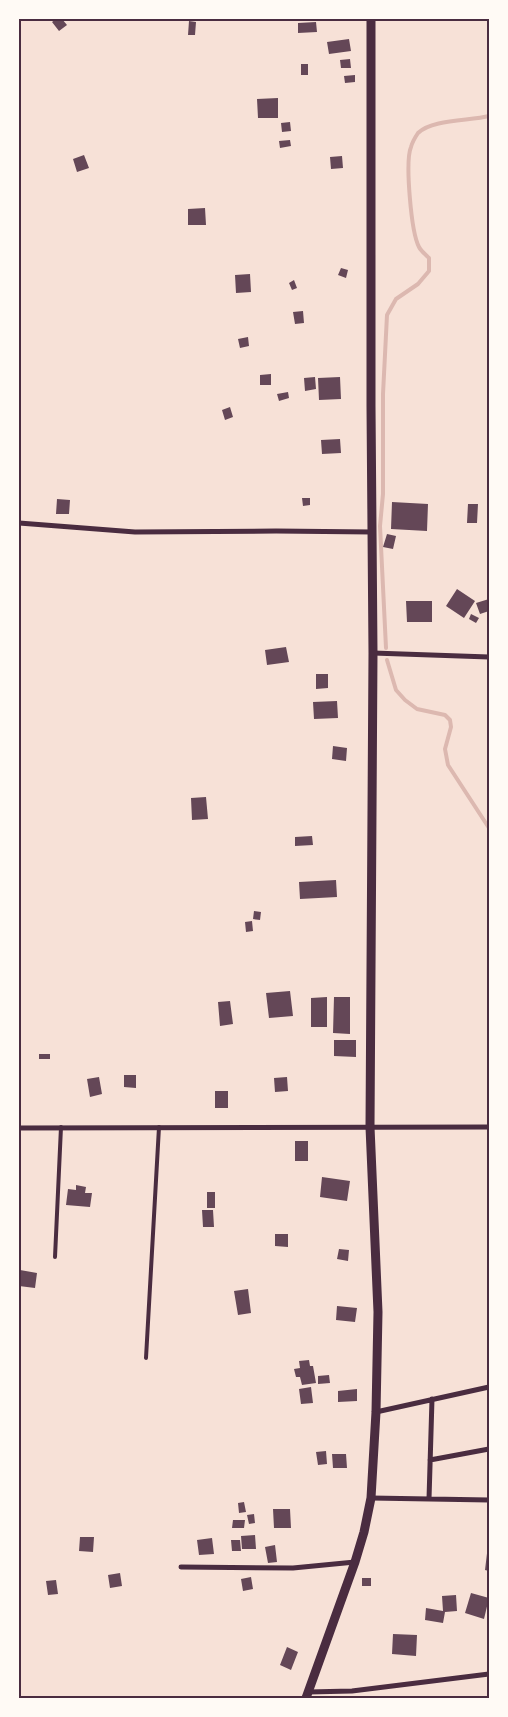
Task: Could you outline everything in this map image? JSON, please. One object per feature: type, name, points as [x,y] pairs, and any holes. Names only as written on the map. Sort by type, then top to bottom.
[{"type":"street","points":[[371,19],[373,654],[370,1127],[378,1312],[376,1412],[371,1498],[364,1532],[307,1695],[489,1674]]},
{"type":"street","points":[[19,523],[135,532],[276,530],[372,532]]},
{"type":"street","points":[[373,654],[489,657]]},
{"type":"street","points":[[19,1128],[489,1127]]},
{"type":"street","points":[[376,1412],[489,1387]]},
{"type":"street","points":[[429,1499],[432,1400]]},
{"type":"street","points":[[430,1460],[489,1449]]},
{"type":"street","points":[[371,1498],[489,1500]]},
{"type":"street","points":[[181,1567],[293,1568],[355,1562]]},
{"type":"lane","points":[[55,1258],[61,1127]]},
{"type":"lane","points":[[146,1358],[159,1127]]},
{"type":"building","points":[[56,19],[62,19],[67,25],[59,31],[52,22]]},
{"type":"building","points":[[189,21],[196,22],[195,35],[188,35]]},
{"type":"building","points":[[316,22],[317,32],[298,33],[298,23]]},
{"type":"building","points":[[349,39],[351,51],[329,54],[327,42]]},
{"type":"building","points":[[350,59],[351,68],[341,68],[340,60]]},
{"type":"building","points":[[301,64],[308,64],[308,75],[301,75]]},
{"type":"building","points":[[355,75],[355,82],[345,83],[344,76]]},
{"type":"building","points":[[278,98],[278,118],[258,118],[257,99]]},
{"type":"building","points":[[290,122],[291,131],[282,132],[281,123]]},
{"type":"building","points":[[290,140],[291,146],[280,148],[279,141]]},
{"type":"building","points":[[84,155],[89,168],[77,172],[73,159]]},
{"type":"building","points":[[342,156],[343,168],[331,169],[330,157]]},
{"type":"building","points":[[205,208],[206,225],[188,225],[188,209]]},
{"type":"building","points":[[341,268],[348,270],[346,278],[338,275]]},
{"type":"building","points":[[250,274],[251,292],[236,293],[235,275]]},
{"type":"building","points":[[294,280],[297,288],[292,290],[289,283]]},
{"type":"building","points":[[303,311],[304,323],[295,324],[293,312]]},
{"type":"building","points":[[248,337],[249,346],[240,348],[238,339]]},
{"type":"building","points":[[271,374],[271,385],[260,385],[260,375]]},
{"type":"building","points":[[315,377],[316,389],[305,391],[304,378]]},
{"type":"building","points":[[340,377],[341,399],[319,400],[318,378]]},
{"type":"building","points":[[288,392],[289,398],[279,401],[277,394]]},
{"type":"building","points":[[230,407],[233,417],[225,420],[222,410]]},
{"type":"building","points":[[340,439],[341,453],[322,454],[321,440]]},
{"type":"building","points":[[302,498],[310,498],[310,505],[303,506]]},
{"type":"building","points":[[57,499],[70,500],[69,514],[56,514]]},
{"type":"building","points":[[392,502],[428,504],[427,531],[391,529]]},
{"type":"building","points":[[468,504],[478,504],[477,523],[467,523]]},
{"type":"building","points":[[387,534],[396,536],[393,549],[383,547]]},
{"type":"building","points":[[457,589],[475,601],[464,618],[446,606]]},
{"type":"building","points":[[489,599],[489,611],[480,614],[476,603]]},
{"type":"building","points":[[406,601],[432,601],[432,622],[407,622]]},
{"type":"building","points":[[471,614],[479,618],[476,623],[469,619]]},
{"type":"building","points":[[286,647],[289,662],[267,665],[265,650]]},
{"type":"building","points":[[316,674],[328,674],[328,688],[316,689]]},
{"type":"building","points":[[337,701],[338,718],[314,719],[313,702]]},
{"type":"building","points":[[333,746],[347,748],[346,761],[332,759]]},
{"type":"building","points":[[206,797],[208,819],[192,820],[191,798]]},
{"type":"building","points":[[312,836],[313,845],[295,846],[295,837]]},
{"type":"building","points":[[336,880],[337,897],[300,899],[299,882]]},
{"type":"building","points":[[254,911],[261,912],[260,920],[253,919]]},
{"type":"building","points":[[252,921],[253,931],[246,932],[245,922]]},
{"type":"building","points":[[290,991],[293,1016],[269,1018],[266,993]]},
{"type":"building","points":[[327,997],[327,1027],[311,1027],[311,998]]},
{"type":"building","points":[[334,997],[350,997],[350,1034],[333,1033]]},
{"type":"building","points":[[230,1001],[233,1024],[220,1026],[218,1002]]},
{"type":"building","points":[[334,1040],[356,1040],[356,1057],[334,1056]]},
{"type":"building","points":[[39,1054],[50,1054],[50,1059],[39,1059]]},
{"type":"building","points":[[124,1075],[136,1075],[136,1088],[124,1087]]},
{"type":"building","points":[[99,1077],[102,1094],[90,1097],[87,1079]]},
{"type":"building","points":[[287,1077],[288,1091],[275,1092],[274,1078]]},
{"type":"building","points":[[215,1091],[228,1091],[228,1108],[215,1108]]},
{"type":"building","points":[[295,1141],[308,1141],[308,1161],[295,1161]]},
{"type":"building","points":[[322,1177],[350,1181],[347,1201],[320,1197]]},
{"type":"building","points":[[76,1185],[86,1187],[85,1193],[92,1193],[90,1207],[66,1205],[68,1189],[76,1190]]},
{"type":"building","points":[[207,1192],[215,1192],[215,1208],[207,1208]]},
{"type":"building","points":[[202,1210],[213,1210],[214,1227],[203,1227]]},
{"type":"building","points":[[275,1234],[288,1234],[288,1247],[275,1246]]},
{"type":"building","points":[[339,1249],[349,1250],[348,1261],[337,1259]]},
{"type":"building","points":[[20,1270],[37,1273],[35,1288],[19,1286]]},
{"type":"building","points":[[248,1289],[251,1313],[238,1315],[234,1291]]},
{"type":"building","points":[[337,1306],[357,1308],[355,1322],[336,1320]]},
{"type":"building","points":[[309,1360],[310,1366],[313,1366],[316,1383],[302,1385],[300,1377],[296,1377],[294,1369],[300,1368],[299,1361]]},
{"type":"building","points":[[329,1375],[330,1383],[318,1384],[318,1376]]},
{"type":"building","points":[[311,1387],[313,1403],[301,1404],[299,1389]]},
{"type":"building","points":[[357,1389],[357,1401],[338,1402],[338,1391]]},
{"type":"building","points":[[326,1451],[327,1464],[318,1465],[316,1452]]},
{"type":"building","points":[[332,1454],[346,1454],[347,1468],[333,1468]]},
{"type":"building","points":[[244,1502],[246,1512],[239,1513],[238,1503]]},
{"type":"building","points":[[273,1509],[290,1509],[291,1528],[274,1528]]},
{"type":"building","points":[[254,1514],[255,1523],[249,1524],[247,1515]]},
{"type":"building","points":[[233,1520],[245,1520],[244,1528],[232,1528]]},
{"type":"building","points":[[255,1535],[256,1549],[242,1549],[241,1536]]},
{"type":"building","points":[[80,1537],[94,1537],[93,1552],[79,1551]]},
{"type":"building","points":[[212,1538],[214,1554],[199,1555],[197,1540]]},
{"type":"building","points":[[231,1540],[240,1540],[241,1551],[232,1551]]},
{"type":"building","points":[[275,1545],[277,1562],[268,1563],[265,1547]]},
{"type":"building","points":[[489,1546],[489,1571],[485,1570]]},
{"type":"building","points":[[120,1573],[122,1586],[110,1588],[108,1575]]},
{"type":"building","points":[[251,1577],[253,1589],[243,1591],[241,1579]]},
{"type":"building","points":[[362,1578],[371,1578],[371,1586],[362,1586]]},
{"type":"building","points":[[56,1580],[58,1594],[48,1595],[46,1581]]},
{"type":"building","points":[[471,1593],[489,1598],[484,1619],[465,1613]]},
{"type":"building","points":[[456,1595],[457,1611],[445,1612],[443,1623],[425,1620],[426,1608],[443,1611],[442,1596]]},
{"type":"building","points":[[393,1634],[417,1635],[416,1656],[392,1654]]},
{"type":"building","points":[[287,1647],[298,1652],[291,1670],[280,1665]]},
{"type":"waterway","points":[[386,648],[380,526],[383,494],[383,394],[387,315],[396,299],[418,284],[429,271],[429,258],[419,247],[411,212],[409,155],[415,138],[424,128],[442,123],[489,116]]},
{"type":"waterway","points":[[387,660],[396,690],[405,700],[417,709],[445,715],[450,720],[451,727],[445,749],[448,765],[489,828]]}]
